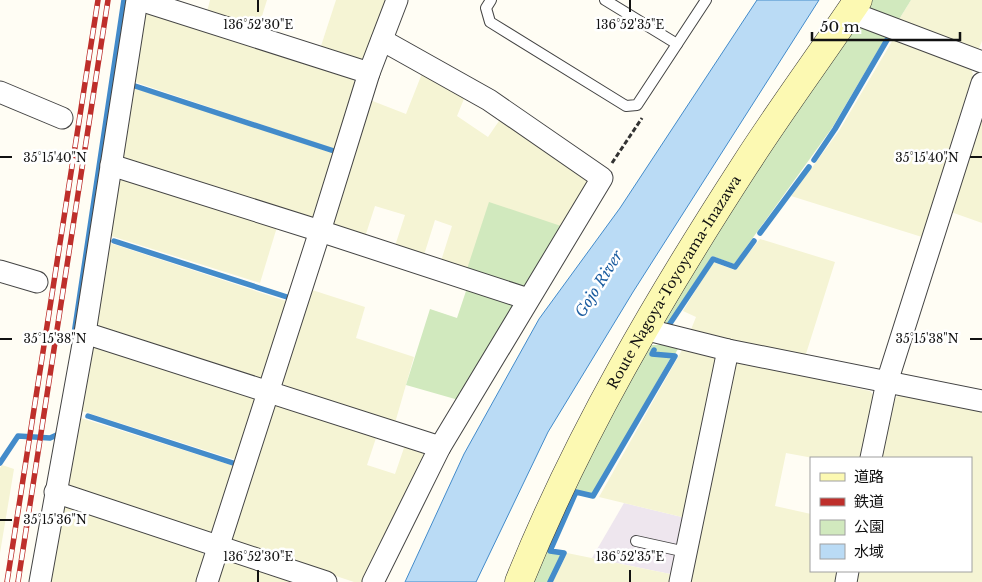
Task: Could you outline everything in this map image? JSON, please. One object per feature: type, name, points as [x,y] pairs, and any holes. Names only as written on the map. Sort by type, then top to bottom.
[{"type":"main road","name":"Route Nagoya-Toyoyama-Inazawa","points":[[520,582],[538,535],[568,471],[644,329],[745,164],[854,6]]},
{"type":"street","points":[[40,582],[84,332],[138,0],[369,73]]},
{"type":"street","points":[[206,582],[320,231],[369,73],[397,0]]},
{"type":"street","points":[[854,6],[982,62]]},
{"type":"street","points":[[373,582],[440,447],[602,178],[489,100],[382,40]]},
{"type":"street","points":[[871,457],[887,382],[982,82]]},
{"type":"street","points":[[0,92],[62,118]]},
{"type":"street","points":[[111,165],[528,299]]},
{"type":"street","points":[[0,271],[37,282]]},
{"type":"street","points":[[644,329],[728,350],[982,401]]},
{"type":"street","points":[[84,332],[440,447]]},
{"type":"street","points":[[680,582],[728,350]]},
{"type":"street","points":[[55,492],[326,582]]},
{"type":"lane","points":[[491,0],[486,8],[490,22],[626,106],[637,105],[706,0]]},
{"type":"lane","points":[[605,0],[677,44]]},
{"type":"lane","points":[[636,542],[686,552]]},
{"type":"shaded area","points":[[624,503],[686,518],[675,575],[592,558]]},
{"type":"green space","points":[[210,0],[267,0],[258,29],[207,12]]},
{"type":"green space","points":[[336,0],[387,0],[369,56],[361,59],[321,46]]},
{"type":"green space","points":[[869,0],[911,0],[895,26],[866,15]]},
{"type":"green space","points":[[911,0],[982,0],[982,41],[978,51],[897,23]]},
{"type":"green space","points":[[148,12],[352,78],[357,87],[337,150],[132,81],[142,13]]},
{"type":"green space","points":[[858,25],[887,35],[832,128],[734,264],[712,256],[665,328],[660,320],[768,150]]},
{"type":"green space","points":[[894,38],[969,65],[973,74],[922,237],[791,196],[839,131]]},
{"type":"green space","points":[[423,71],[466,94],[457,116],[488,137],[501,118],[595,184],[567,228],[467,269],[441,261],[452,226],[435,220],[424,255],[395,246],[405,215],[375,206],[365,237],[336,228],[333,224],[370,100],[406,114]]},
{"type":"green space","points":[[131,87],[336,154],[316,215],[310,218],[125,158],[121,153]]},
{"type":"green space","points":[[982,116],[982,223],[951,212]]},
{"type":"green space","points":[[124,176],[277,227],[260,283],[108,235],[117,178]]},
{"type":"green space","points":[[489,202],[567,228],[529,288],[467,269]]},
{"type":"green space","points":[[760,239],[835,262],[805,357],[690,332],[696,317],[683,311],[713,262],[735,270]]},
{"type":"green space","points":[[107,242],[289,302],[265,375],[258,380],[100,327],[95,320]]},
{"type":"green space","points":[[467,288],[518,305],[462,401],[406,385],[430,309],[457,318]]},
{"type":"green space","points":[[309,289],[365,307],[356,338],[414,357],[395,423],[286,388],[281,380]]},
{"type":"green space","points":[[645,345],[663,345],[678,349],[675,354],[654,352],[656,350],[654,349],[650,354],[671,357],[593,494],[575,490],[548,551],[561,554],[548,582],[528,582]]},
{"type":"green space","points":[[96,346],[252,394],[255,402],[236,460],[82,411],[91,349]]},
{"type":"green space","points":[[682,350],[714,357],[717,360],[686,518],[599,497]]},
{"type":"green space","points":[[738,361],[841,381],[841,385],[870,391],[875,397],[862,457],[810,457],[786,453],[775,506],[810,514],[810,572],[839,572],[836,582],[685,582],[731,365]]},
{"type":"green space","points":[[901,394],[982,412],[982,582],[856,582],[858,572],[972,572],[972,457],[882,457],[895,398]]},
{"type":"green space","points":[[275,404],[377,435],[367,465],[395,474],[405,445],[429,454],[365,582],[354,582],[234,542],[231,537]]},
{"type":"green space","points":[[81,418],[234,466],[214,529],[207,534],[71,490],[66,479],[71,443],[77,442]]},
{"type":"green space","points":[[2,465],[14,469],[0,553],[0,468]]},
{"type":"green space","points":[[65,505],[200,548],[205,557],[197,582],[48,582],[60,508]]},
{"type":"green space","points":[[567,553],[675,575],[673,582],[553,582]]},
{"type":"green space","points":[[230,558],[303,582],[214,582],[224,559]]},
{"type":"water","name":"Gojo River","points":[[757,0],[819,0],[633,292],[548,432],[476,582],[405,582],[464,454],[539,319],[620,208]]},
{"type":"waterway","points":[[73,341],[124,0]]},
{"type":"waterway","points":[[814,160],[835,129],[887,40]]},
{"type":"waterway","points":[[135,86],[334,151]]},
{"type":"waterway","points":[[760,233],[809,167]]},
{"type":"waterway","points":[[114,241],[287,297]]},
{"type":"waterway","points":[[671,330],[669,325],[713,259],[735,267],[754,241]]},
{"type":"waterway","points":[[550,582],[564,553],[550,551],[576,492],[593,496],[675,356],[652,354],[654,350]]},
{"type":"waterway","points":[[88,416],[233,463]]},
{"type":"waterway","points":[[0,463],[18,436],[50,438],[59,434],[59,432]]},
{"type":"railway","points":[[7,582],[98,0]]},
{"type":"railway","points":[[18,582],[108,0]]}]
